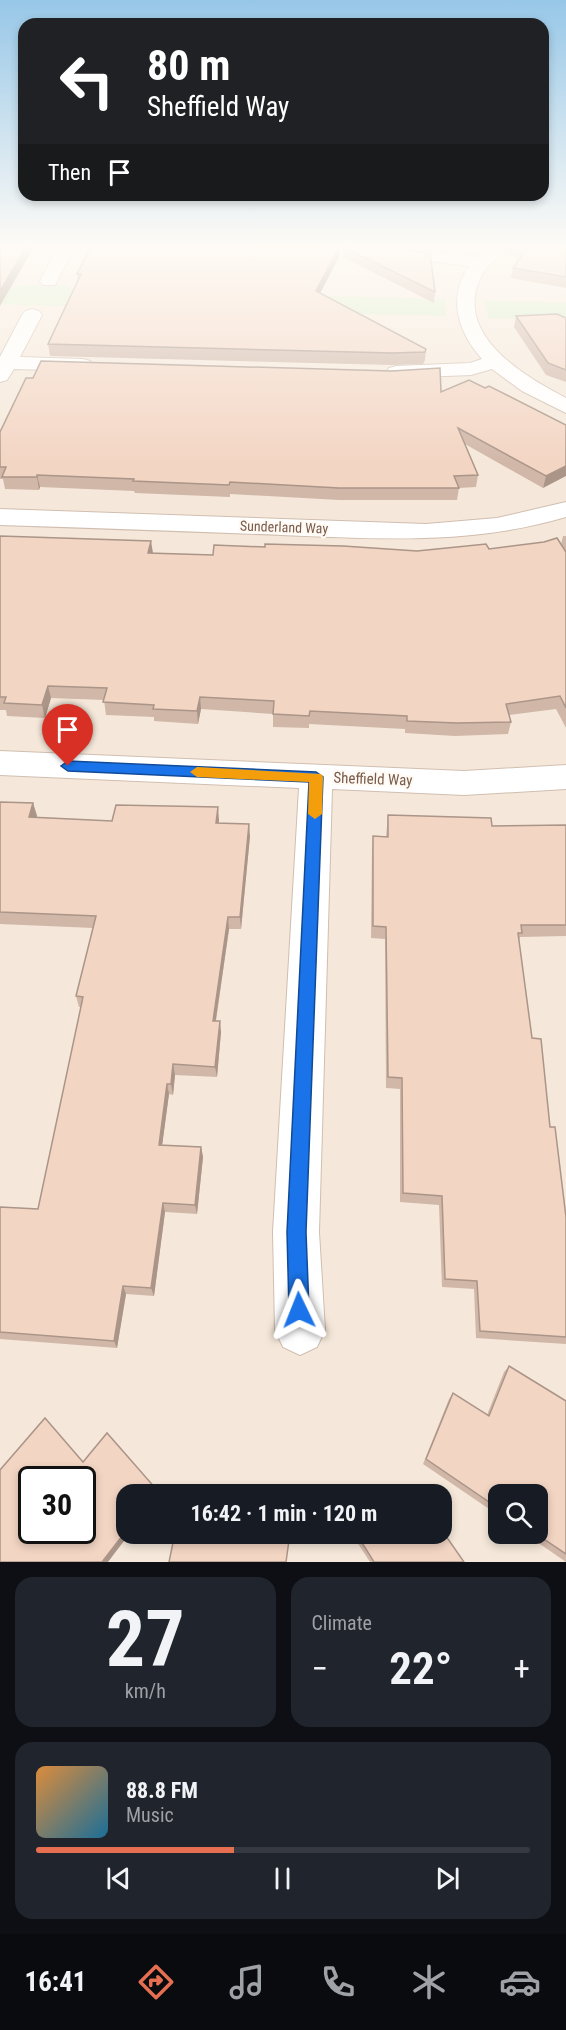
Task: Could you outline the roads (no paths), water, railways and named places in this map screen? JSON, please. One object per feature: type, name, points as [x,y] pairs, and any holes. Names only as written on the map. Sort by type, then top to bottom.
[{"type":"street","points":[[3,369],[30,318]]},
{"type":"street","points":[[467,318],[474,332],[495,362],[519,380],[566,406]]},
{"type":"street","points":[[377,372],[471,369],[495,362]]},
{"type":"street","points":[[3,369],[99,365]]},
{"type":"street","name":"Sunderland Way","points":[[0,517],[394,531],[465,530],[542,517],[566,509]]},
{"type":"street","name":"Sheffield Way","points":[[0,763],[464,783],[566,777]]},
{"type":"street","points":[[300,1330],[296,1232],[316,777]]}]
